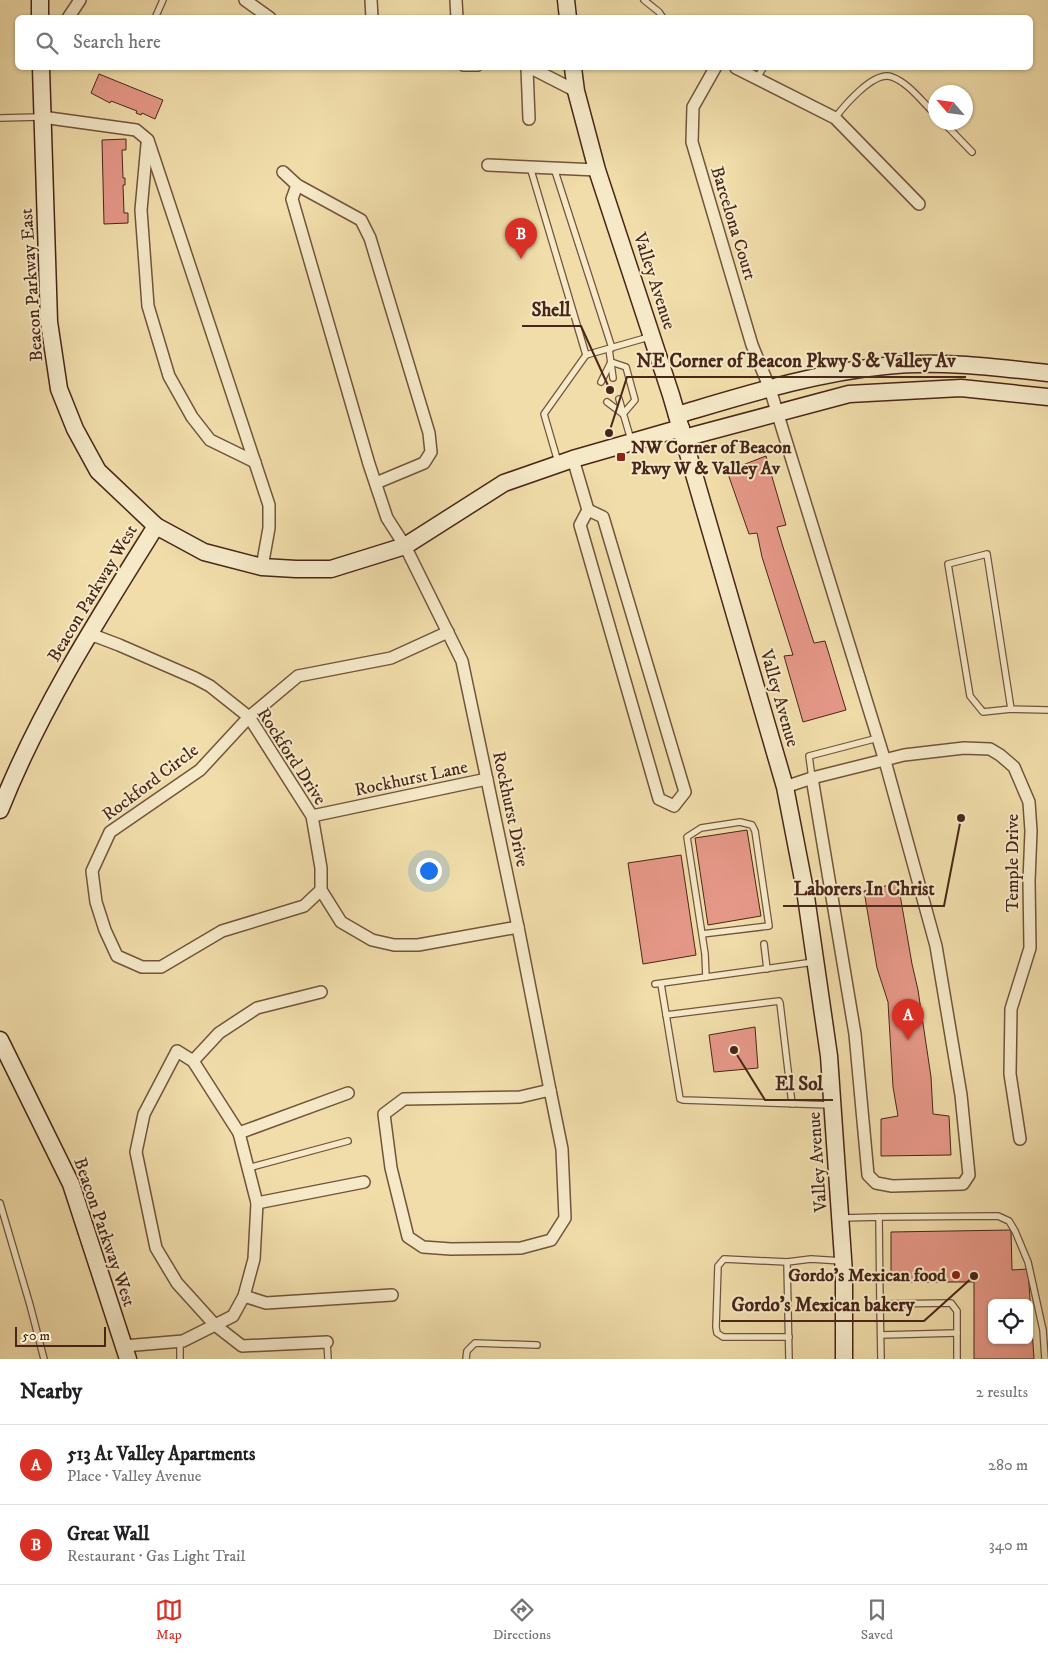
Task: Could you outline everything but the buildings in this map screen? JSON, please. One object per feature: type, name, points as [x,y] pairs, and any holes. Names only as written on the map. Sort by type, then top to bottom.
[{"type":"main road","points":[[40,0],[40,15]]},
{"type":"main road","points":[[566,0],[568,15]]},
{"type":"main road","name":"Beacon Parkway East","points":[[41,70],[49,322],[59,389],[75,429],[98,471],[156,526]]},
{"type":"main road","name":"Valley Avenue","points":[[574,70],[576,91],[597,170],[681,427],[785,787],[805,890],[830,1056],[844,1261],[844,1359]]},
{"type":"main road","points":[[681,427],[770,389],[831,373],[886,366],[940,363],[1048,373]]},
{"type":"main road","points":[[681,427],[778,412],[849,394],[961,388],[1048,398]]},
{"type":"main road","name":"Beacon Parkway West","points":[[0,810],[18,766],[88,635],[156,526],[204,552],[262,567],[296,570],[330,568],[405,546],[504,483],[681,427]]},
{"type":"main road","name":"Beacon Parkway West","points":[[0,1040],[71,1184],[126,1353]]},
{"type":"street","points":[[70,15],[80,0]]},
{"type":"street","points":[[245,0],[266,15]]},
{"type":"street","points":[[371,0],[372,15]]},
{"type":"street","points":[[456,0],[457,15]]},
{"type":"street","points":[[526,70],[529,119]]},
{"type":"street","points":[[535,70],[576,91]]},
{"type":"street","name":"Barcelona Court","points":[[714,70],[693,107],[692,142],[752,345],[778,412],[885,761],[936,946],[961,1095],[969,1175],[963,1184],[892,1186],[876,1183],[868,1175],[855,1034],[812,778]]},
{"type":"street","points":[[740,70],[835,118],[919,204]]},
{"type":"street","points":[[42,117],[136,130],[148,140],[269,505],[269,528],[262,567]]},
{"type":"street","points":[[148,140],[141,210],[148,306],[169,376],[192,417],[210,440],[255,462]]},
{"type":"street","points":[[488,166],[597,170]]},
{"type":"street","points":[[283,172],[297,185],[361,220],[370,238],[429,434],[431,452],[424,463],[376,483]]},
{"type":"street","name":"Rockhurst Drive","points":[[297,185],[292,199],[369,464],[388,518],[405,546],[462,661],[518,927],[562,1149],[565,1218],[550,1240],[520,1248],[451,1249],[423,1247],[408,1237],[391,1168],[384,1114],[404,1099],[520,1097],[550,1090]]},
{"type":"street","points":[[566,462],[588,510],[603,517],[685,792],[674,806],[658,799],[580,525],[588,510]]},
{"type":"street","name":"Rockford Circle","points":[[321,890],[304,906],[222,930],[161,967],[142,967],[117,956],[105,930],[96,902],[92,871],[110,832],[200,770],[249,717],[298,676],[390,658],[448,632]]},
{"type":"street","name":"Rockford Drive","points":[[88,635],[119,645],[195,678],[210,686],[249,717],[312,816],[321,868],[321,890]]},
{"type":"street","name":"Temple Drive","points":[[785,787],[812,778],[904,755],[964,748],[990,750],[1014,766],[1029,802],[1031,831],[1029,881],[1030,948],[1011,1009],[1010,1074],[1020,1139]]},
{"type":"street","name":"Rockhurst Lane","points":[[312,816],[487,779]]},
{"type":"street","points":[[321,890],[341,922],[372,940],[394,945],[418,945],[518,927]]},
{"type":"street","points":[[193,1061],[219,1032],[258,1008],[322,992]]},
{"type":"street","points":[[126,1353],[180,1341],[215,1325],[233,1316],[244,1296],[254,1259],[257,1203],[239,1133],[193,1061],[177,1051],[144,1114],[136,1152],[156,1248],[177,1283],[215,1325],[242,1346],[328,1342]]},
{"type":"street","points":[[239,1133],[348,1093]]},
{"type":"street","points":[[257,1203],[364,1182]]},
{"type":"street","points":[[244,1296],[266,1302],[392,1295]]},
{"type":"lane","points":[[157,15],[164,0]]},
{"type":"lane","points":[[644,0],[661,15]]},
{"type":"lane","points":[[757,78],[761,70]]},
{"type":"lane","points":[[835,118],[847,102],[872,82],[891,76],[907,87],[928,107]]},
{"type":"lane","points":[[0,118],[42,117]]},
{"type":"lane","points":[[951,130],[972,152]]},
{"type":"lane","points":[[530,167],[586,356]]},
{"type":"lane","points":[[554,168],[610,348],[613,378]]},
{"type":"lane","points":[[566,462],[544,414],[586,356],[652,336]]},
{"type":"lane","points":[[601,382],[611,362]]},
{"type":"lane","points":[[611,362],[626,367],[635,400],[623,414]]},
{"type":"lane","points":[[619,399],[631,442]]},
{"type":"lane","points":[[607,402],[623,414]]},
{"type":"lane","points":[[1012,709],[987,554],[948,564],[970,696],[983,712],[1012,709],[1048,710]]},
{"type":"lane","points":[[812,778],[809,756],[878,738]]},
{"type":"lane","points":[[702,934],[770,926],[755,831],[752,825],[740,822],[701,828],[687,837],[702,934],[706,977]]},
{"type":"lane","points":[[764,944],[767,968]]},
{"type":"lane","points":[[816,962],[658,984],[666,1015],[680,1098],[683,1100],[833,1105]]},
{"type":"lane","points":[[666,1015],[776,1001],[780,1003],[792,1104]]},
{"type":"lane","points":[[248,1168],[348,1141]]},
{"type":"lane","points":[[0,1203],[44,1359]]},
{"type":"lane","points":[[841,1218],[998,1216],[1009,1221],[1028,1262],[1043,1330],[1045,1359]]},
{"type":"lane","points":[[879,1218],[881,1359]]},
{"type":"lane","points":[[789,1337],[722,1337],[717,1333],[718,1266],[720,1262],[724,1259],[787,1262],[811,1259],[844,1261]]},
{"type":"lane","points":[[787,1262],[789,1359]]},
{"type":"lane","points":[[880,1304],[951,1303],[957,1311],[958,1359]]},
{"type":"lane","points":[[881,1335],[957,1333]]},
{"type":"lane","points":[[180,1341],[180,1359]]},
{"type":"lane","points":[[328,1342],[328,1359]]},
{"type":"lane","points":[[466,1359],[467,1351],[475,1343],[537,1345]]},
{"type":"place","name":"Great Wall","points":[[521,259]]},
{"type":"place","name":"Shell","points":[[610,390]]},
{"type":"place","name":"NE Corner of Beacon Pkwy S & Valley Av","points":[[609,433]]},
{"type":"place","name":"NW Corner of Beacon Pkwy W & Valley Av","points":[[621,457]]},
{"type":"place","name":"Laborers In Christ","points":[[961,818]]},
{"type":"place","name":"513 At Valley Apartments","points":[[908,1040]]},
{"type":"place","name":"El Sol","points":[[734,1050]]},
{"type":"place","name":"Gordo's Mexican food","points":[[956,1275]]},
{"type":"place","name":"Gordo's Mexican bakery","points":[[974,1276]]}]
